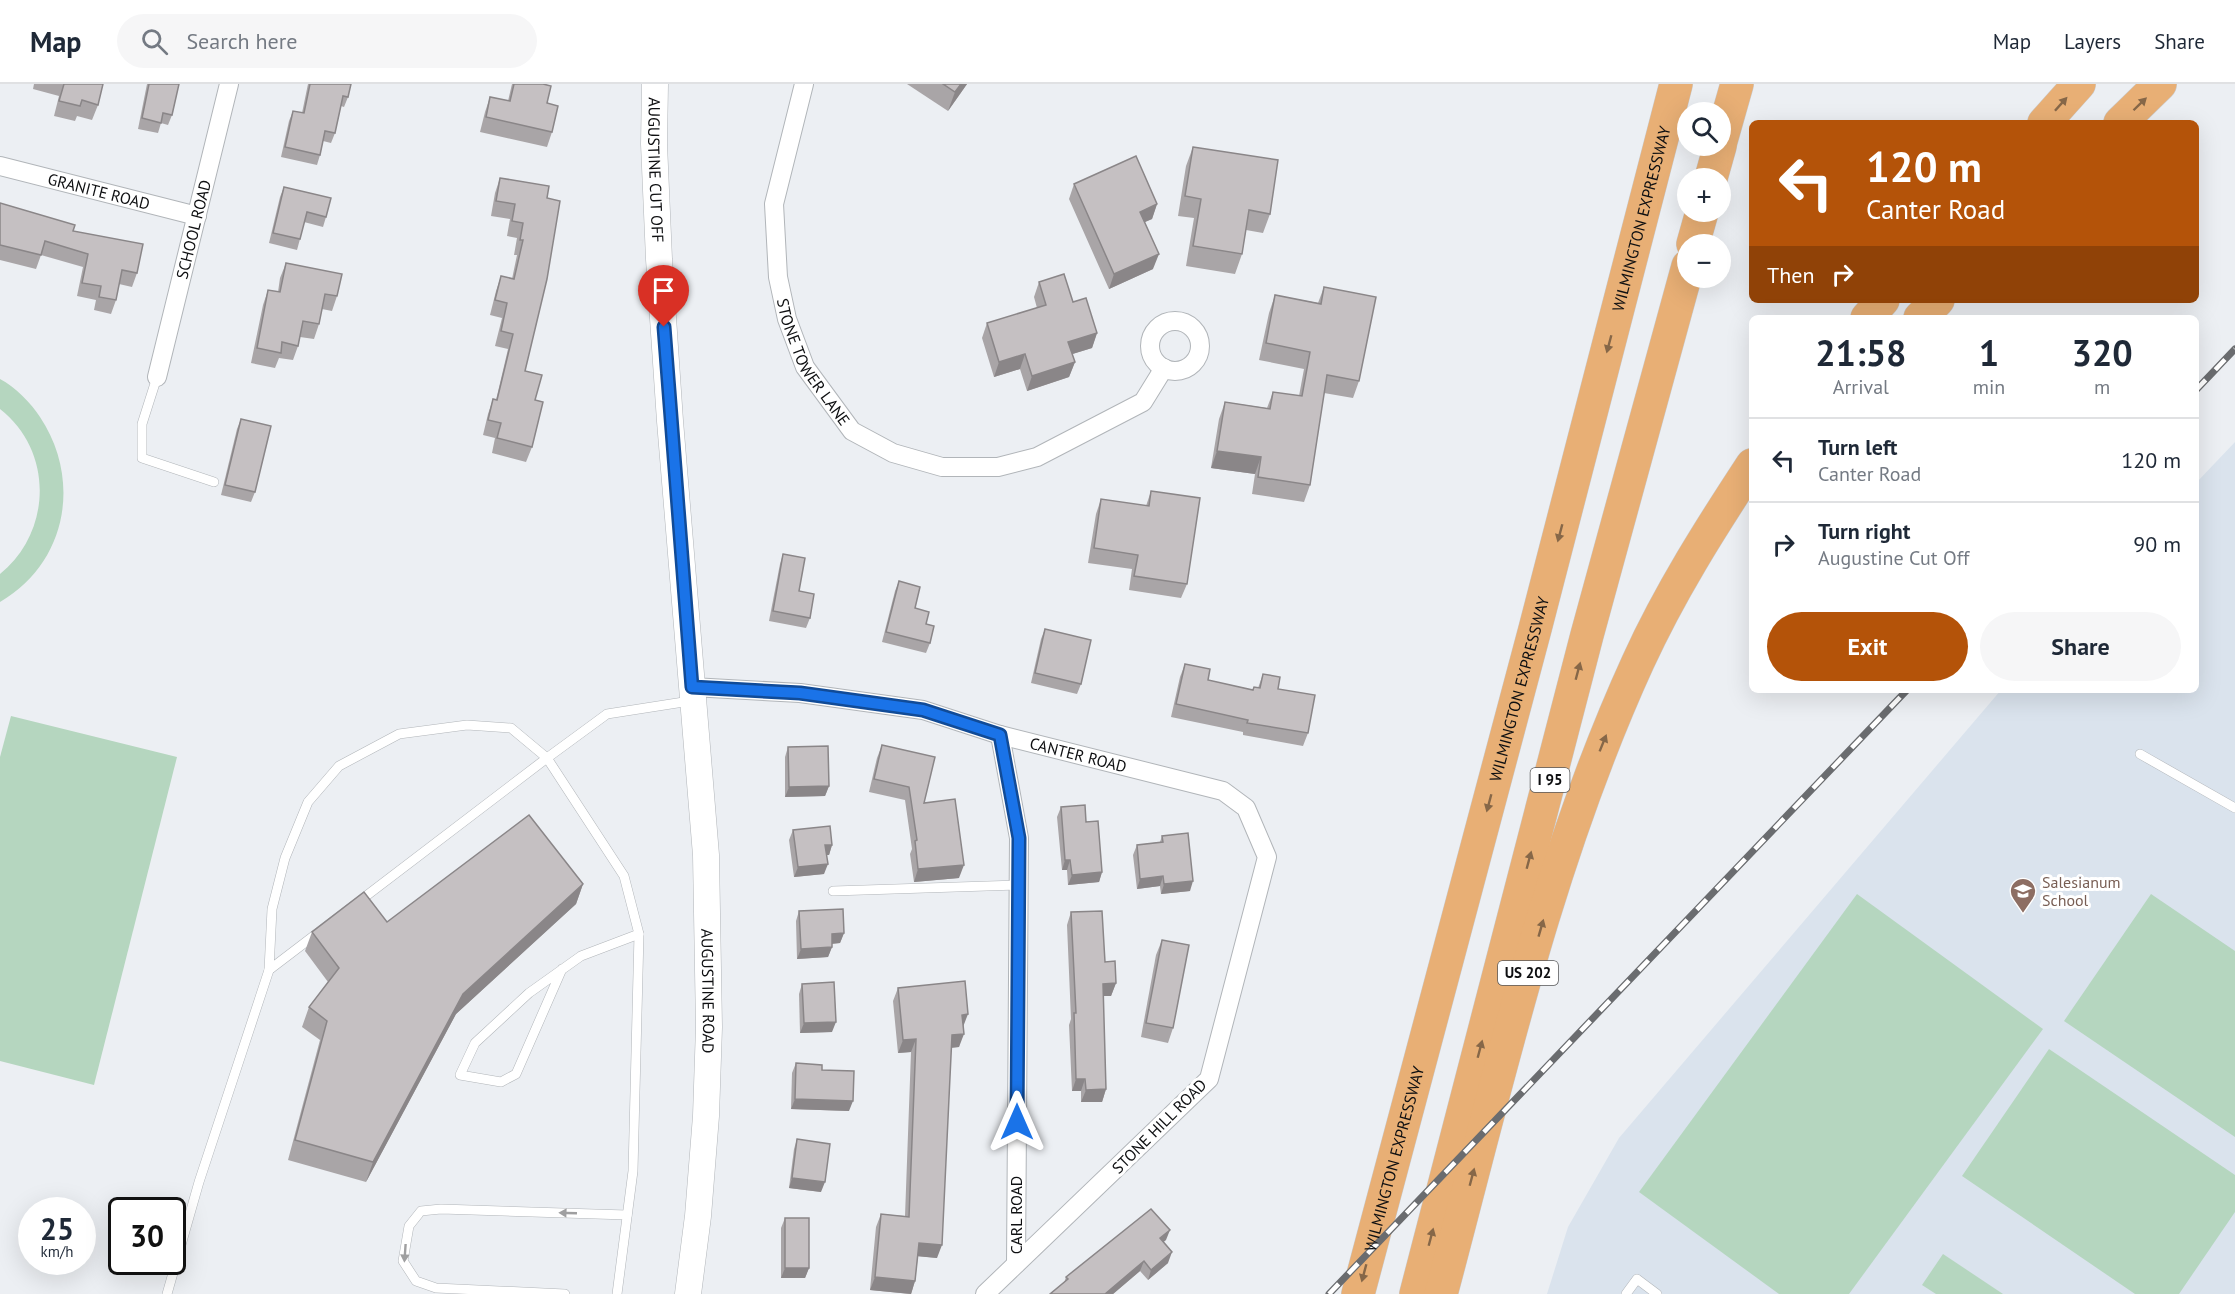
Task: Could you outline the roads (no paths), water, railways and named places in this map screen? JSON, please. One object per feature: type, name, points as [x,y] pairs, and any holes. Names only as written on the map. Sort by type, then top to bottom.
[{"type":"highway","name":"WILMINGTON EXPRESSWAY","points":[[1358,1294],[1535,629],[1676,84]]},
{"type":"highway","points":[[1731,106],[1737,84]]},
{"type":"highway","points":[[2047,120],[2079,84]]},
{"type":"highway","points":[[2123,120],[2160,84]]},
{"type":"highway","name":"I 95","points":[[1416,1294],[1590,623],[1682,288]]},
{"type":"highway","points":[[1870,315],[1880,303]]},
{"type":"highway","points":[[1923,315],[1935,303]]},
{"type":"highway","name":"US 202","points":[[1441,1294],[1517,1009],[1564,849],[1592,771],[1639,659],[1676,585],[1749,470]]},
{"type":"highway","points":[[1639,659],[1749,503]]},
{"type":"street","name":"SCHOOL ROAD","points":[[157,377],[229,84]]},
{"type":"street","name":"AUGUSTINE CUT OFF","points":[[655,84],[654,144],[659,259],[692,694]]},
{"type":"street","name":"STONE TOWER LANE","points":[[804,84],[774,204],[778,277],[787,319],[805,367],[852,431],[893,453],[942,466],[998,467],[1037,457],[1143,402],[1164,368]]},
{"type":"street","name":"GRANITE ROAD","points":[[0,166],[197,216]]},
{"type":"street","name":"CANTER ROAD","points":[[692,694],[800,693],[923,710],[1000,735],[1223,791],[1246,808]]},
{"type":"street","name":"AUGUSTINE ROAD","points":[[688,1294],[698,1216],[706,1116],[709,1028],[706,855],[692,694]]},
{"type":"street","name":"CARL ROAD","points":[[1000,735],[1019,838],[1016,1264]]},
{"type":"street","name":"STONE HILL ROAD","points":[[985,1294],[1209,1079],[1267,857],[1246,808]]},
{"type":"lane","points":[[157,377],[142,424],[142,458],[214,482]]},
{"type":"lane","points":[[269,970],[608,714],[692,694]]},
{"type":"lane","points":[[167,1294],[199,1182],[269,970],[272,909],[285,858],[308,802],[339,766],[399,734],[467,725],[511,728],[547,758],[624,876],[639,934],[633,1171],[617,1294]]},
{"type":"lane","points":[[2140,754],[2235,808]]},
{"type":"lane","points":[[833,891],[1019,885]]},
{"type":"lane","points":[[562,969],[516,1074],[501,1082],[460,1075],[475,1043],[529,993],[562,969],[581,956],[639,934]]},
{"type":"lane","points":[[565,1294],[436,1288],[416,1281],[403,1261],[409,1226],[421,1211],[441,1209],[627,1215]]},
{"type":"lane","points":[[1626,1294],[1636,1279],[1657,1294]]},
{"type":"railway","points":[[2199,387],[2235,349]]},
{"type":"railway","points":[[1329,1294],[1904,693]]},
{"type":"place","name":"Salesianum School","points":[[2023,914]]}]
